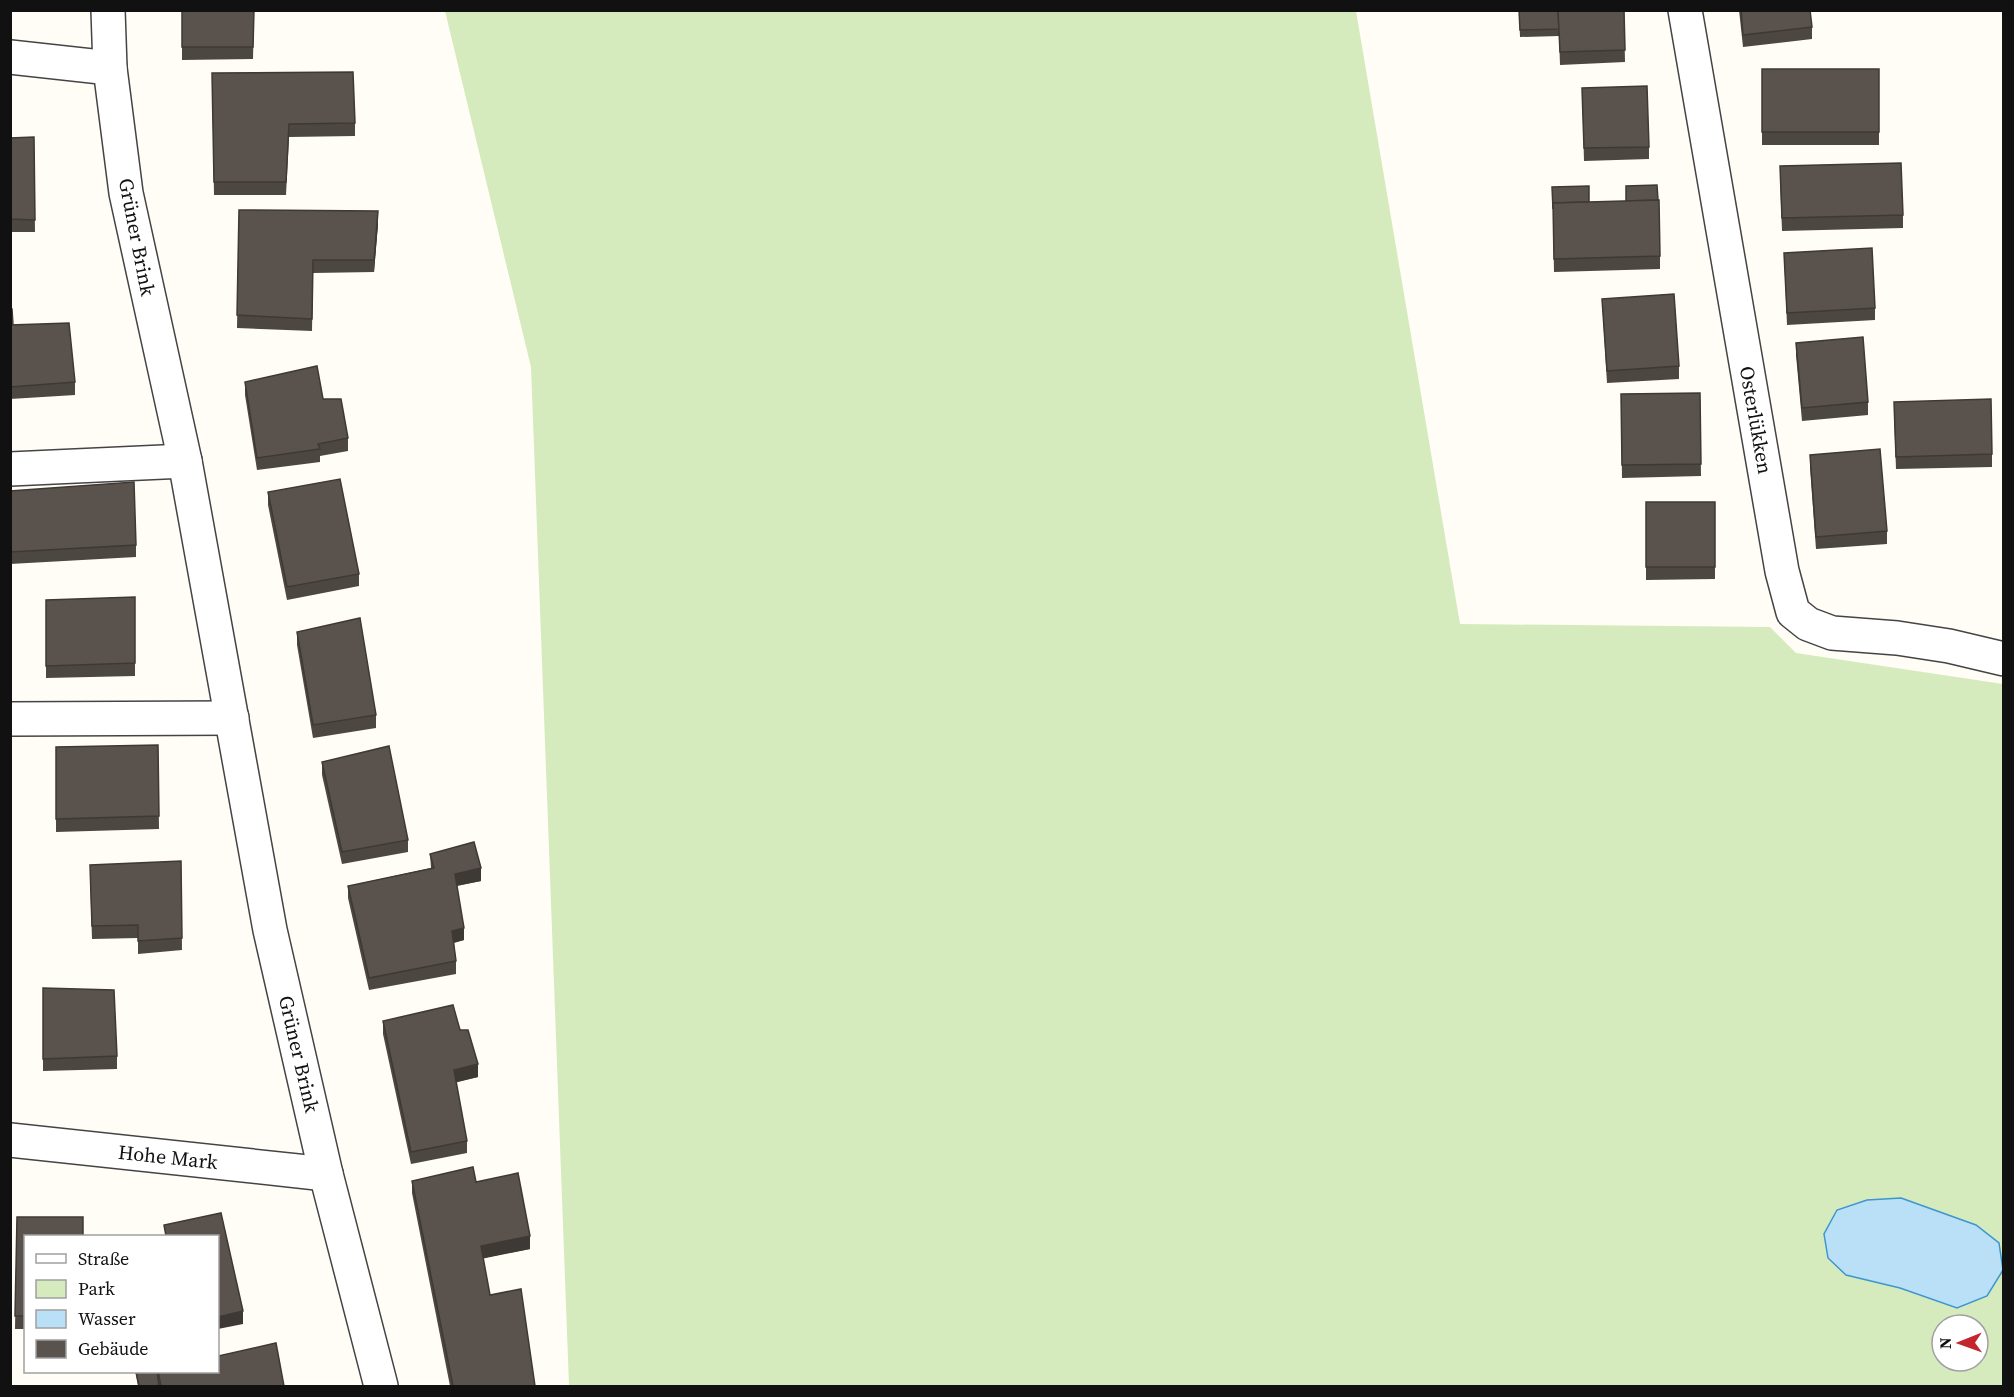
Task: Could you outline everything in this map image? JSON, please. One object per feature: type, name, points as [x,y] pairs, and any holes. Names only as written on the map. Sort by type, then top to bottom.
[{"type":"street","name":"Grüner Brink","points":[[108,10],[110,68],[126,193],[185,460],[270,930],[326,1174],[381,1386]]},
{"type":"street","name":"Osterlükken","points":[[1685,10],[1780,559],[1793,612],[1808,624],[1832,633],[1897,638],[1949,646],[2004,659]]},
{"type":"street","points":[[10,57],[110,68]]},
{"type":"street","points":[[10,469],[185,460]]},
{"type":"street","points":[[10,719],[232,718]]},
{"type":"street","name":"Hohe Mark","points":[[10,1140],[326,1174]]},
{"type":"green space","points":[[445,11],[1356,11],[1460,624],[1770,627],[1796,653],[2003,684],[2003,1386],[569,1386],[531,367]]},
{"type":"water","points":[[1901,1198],[1976,1225],[1999,1243],[2003,1270],[1987,1296],[1957,1308],[1900,1288],[1846,1275],[1828,1258],[1824,1234],[1837,1210],[1867,1200]]},
{"type":"building","points":[[182,10],[254,10],[253,47],[182,47]]},
{"type":"building","points":[[1519,10],[1558,10],[1559,29],[1520,30]]},
{"type":"building","points":[[1558,10],[1624,10],[1625,50],[1560,52]]},
{"type":"building","points":[[1741,10],[1810,10],[1812,27],[1743,35]]},
{"type":"building","points":[[1762,69],[1879,69],[1879,132],[1762,132]]},
{"type":"building","points":[[353,72],[355,123],[289,124],[286,182],[214,182],[212,73]]},
{"type":"building","points":[[1647,86],[1649,147],[1584,148],[1582,88]]},
{"type":"building","points":[[34,137],[35,220],[10,219],[10,138]]},
{"type":"building","points":[[1901,163],[1903,215],[1782,218],[1780,166]]},
{"type":"building","points":[[1657,185],[1658,200],[1626,201],[1626,186]]},
{"type":"building","points":[[1589,186],[1589,202],[1553,203],[1553,209],[1552,187]]},
{"type":"building","points":[[1659,200],[1660,256],[1554,259],[1553,203]]},
{"type":"building","points":[[239,210],[378,211],[374,260],[313,260],[312,319],[237,315]]},
{"type":"building","points":[[1872,248],[1875,308],[1787,313],[1784,253]]},
{"type":"building","points":[[1674,294],[1679,366],[1607,371],[1602,299]]},
{"type":"building","points":[[10,309],[12,309],[13,325],[10,325]]},
{"type":"building","points":[[69,323],[75,382],[10,387],[10,325]]},
{"type":"building","points":[[1863,337],[1868,402],[1802,408],[1796,343]]},
{"type":"building","points":[[317,366],[323,399],[341,399],[348,438],[318,444],[320,449],[257,458],[245,382]]},
{"type":"building","points":[[1700,393],[1701,464],[1622,465],[1621,394]]},
{"type":"building","points":[[1991,399],[1992,454],[1896,457],[1894,402]]},
{"type":"building","points":[[1880,449],[1887,531],[1816,537],[1810,455]]},
{"type":"building","points":[[340,479],[359,574],[287,587],[268,492]]},
{"type":"building","points":[[134,482],[136,545],[10,552],[10,491]]},
{"type":"building","points":[[1646,502],[1715,502],[1715,567],[1646,567]]},
{"type":"building","points":[[135,597],[135,663],[46,666],[46,600]]},
{"type":"building","points":[[360,618],[376,715],[313,725],[297,632]]},
{"type":"building","points":[[158,745],[159,816],[56,819],[56,747]]},
{"type":"building","points":[[389,746],[408,840],[342,852],[322,762]]},
{"type":"building","points":[[474,842],[481,868],[455,874],[464,928],[452,931],[456,961],[369,978],[348,886],[434,868],[430,854]]},
{"type":"building","points":[[181,861],[182,938],[138,941],[138,925],[92,926],[90,865]]},
{"type":"building","points":[[43,988],[114,990],[117,1056],[43,1059]]},
{"type":"building","points":[[453,1005],[460,1030],[468,1030],[478,1064],[454,1070],[467,1141],[411,1152],[383,1021]]},
{"type":"building","points":[[473,1167],[476,1182],[518,1173],[530,1236],[481,1246],[490,1295],[521,1289],[535,1386],[453,1386],[412,1181]]},
{"type":"building","points":[[221,1213],[243,1311],[219,1317],[219,1235],[166,1235],[164,1225]]},
{"type":"building","points":[[17,1217],[83,1217],[83,1235],[24,1235],[24,1316],[15,1316]]},
{"type":"building","points":[[276,1343],[284,1386],[161,1386],[158,1373],[219,1373],[219,1356]]},
{"type":"building","points":[[136,1373],[157,1373],[159,1386],[139,1386]]}]
